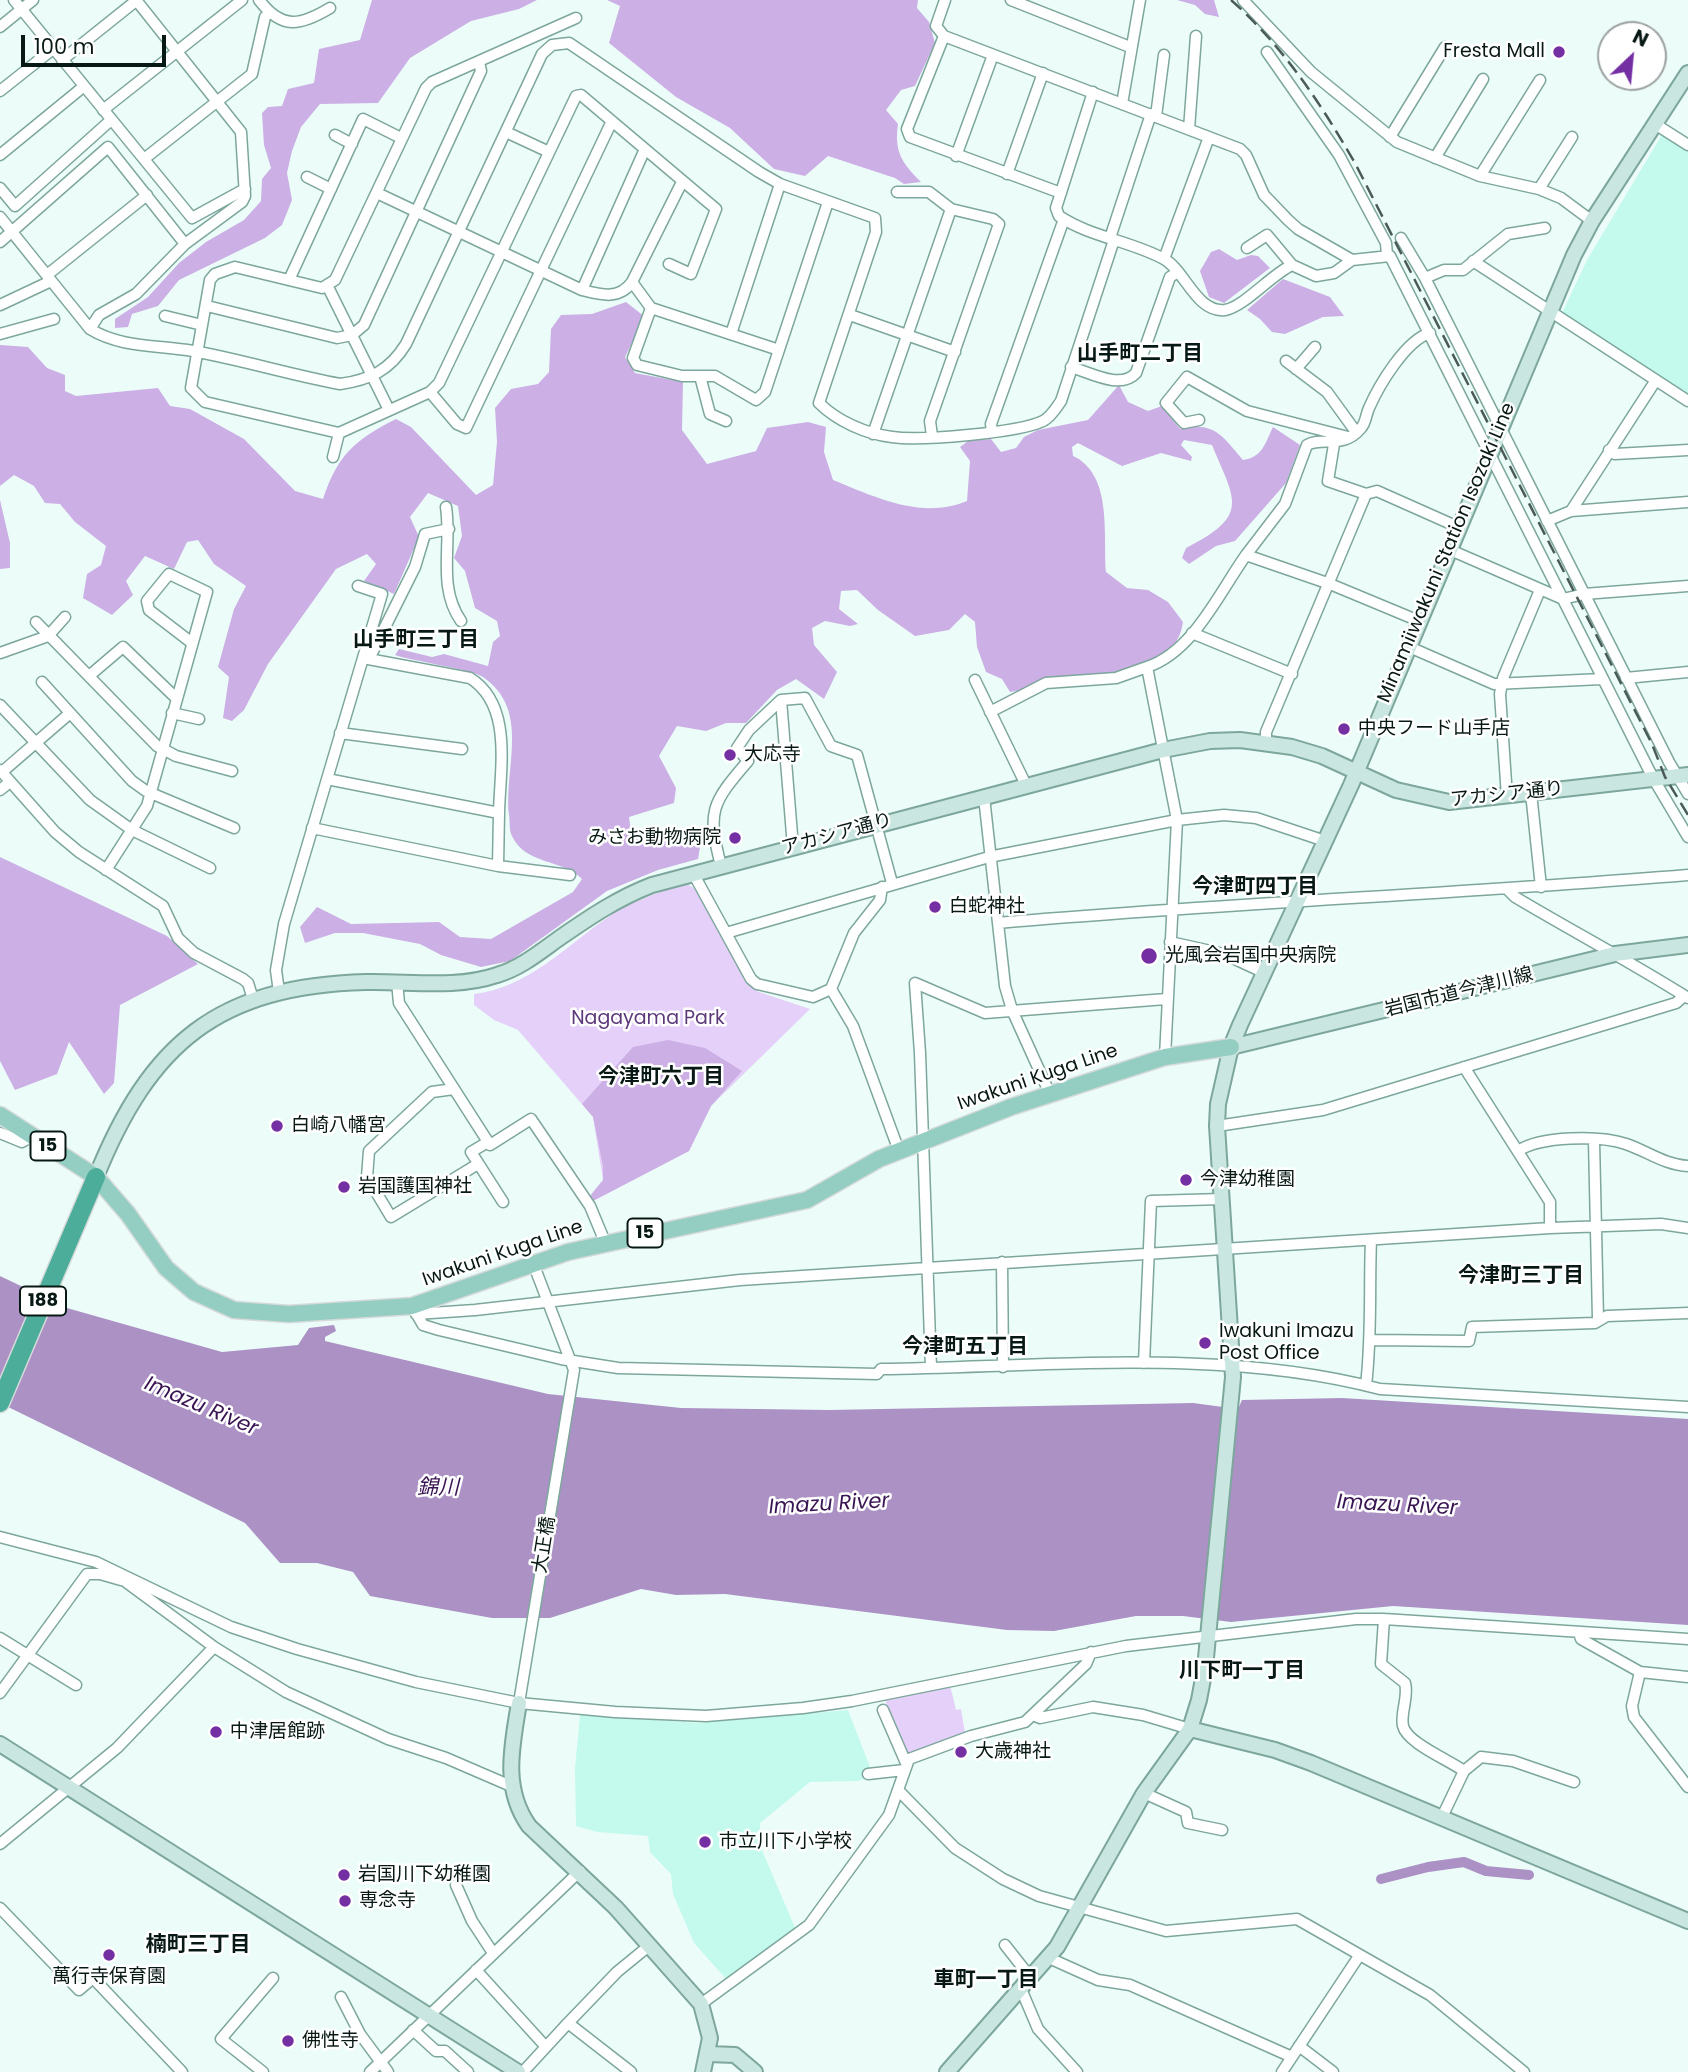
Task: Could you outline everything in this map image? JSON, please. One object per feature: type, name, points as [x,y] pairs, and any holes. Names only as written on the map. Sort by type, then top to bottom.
[{"type":"highway","name":"188","points":[[0,1403],[96,1177]]},
{"type":"main road","name":"Iwakuni Kuga Line","points":[[0,1115],[96,1177],[128,1214],[176,1279],[217,1304],[254,1314],[414,1310],[533,1263],[605,1242],[807,1200],[898,1152],[1050,1094],[1165,1057],[1231,1047]]},
{"type":"street","points":[[14,0],[192,218],[245,190]]},
{"type":"street","points":[[0,27],[33,0]]},
{"type":"street","points":[[62,60],[136,0],[241,132],[241,173],[245,190],[242,202],[185,244],[136,294],[99,314],[89,329]]},
{"type":"street","points":[[103,110],[242,0]]},
{"type":"street","points":[[259,0],[269,13],[294,23],[310,20],[330,8]]},
{"type":"street","points":[[945,0],[936,26],[944,36],[1240,149],[1246,155],[1264,195],[1298,229],[1352,260]]},
{"type":"street","points":[[1011,0],[1130,47]]},
{"type":"street","points":[[1122,104],[1140,0]]},
{"type":"street","points":[[1243,0],[1311,72],[1390,137],[1413,151],[1480,176],[1539,189],[1561,198],[1592,222]]},
{"type":"street","points":[[144,159],[252,74],[265,17],[269,13]]},
{"type":"street","points":[[328,287],[377,193],[426,88],[432,82],[576,18]]},
{"type":"street","points":[[547,32],[552,45]]},
{"type":"street","points":[[944,36],[907,129],[910,137],[1061,193]]},
{"type":"street","points":[[1189,129],[1196,36]]},
{"type":"street","points":[[0,217],[89,329],[117,342],[196,351],[340,384],[373,375],[395,361],[406,344],[542,54],[552,45],[569,43],[780,184],[869,214],[877,224],[850,316],[819,403],[858,428],[894,438],[992,432],[1043,421],[1061,401],[1153,115],[1164,55]]},
{"type":"street","points":[[1390,137],[1446,47]]},
{"type":"street","points":[[0,91],[53,49]]},
{"type":"street","points":[[1267,52],[1339,155],[1386,243],[1387,255],[1397,265],[1602,679],[1653,778],[1688,837]]},
{"type":"street","points":[[956,156],[993,55]]},
{"type":"street","points":[[207,306],[337,338],[352,335],[364,325],[481,71],[479,62]]},
{"type":"street","name":"Minamiiwakuni Station Isozaki Line","points":[[947,2072],[1049,1958],[1144,1793],[1190,1728],[1199,1700],[1209,1632],[1232,1391],[1217,1126],[1218,1104],[1231,1047],[1356,772],[1489,453],[1592,222],[1688,72]]},
{"type":"street","points":[[1007,174],[1043,73]]},
{"type":"street","points":[[1435,158],[1483,79]]},
{"type":"street","points":[[1480,176],[1540,80]]},
{"type":"street","points":[[0,155],[83,87]]},
{"type":"street","points":[[1093,92],[1056,208],[1064,219],[1164,259],[1200,299],[1223,310],[1235,306],[1292,265]]},
{"type":"street","points":[[328,287],[322,288],[229,268],[215,274],[210,280],[191,388],[205,402],[339,433],[430,392],[439,383],[576,96],[581,95],[716,209],[691,274],[668,264]]},
{"type":"street","points":[[289,280],[363,119],[401,138]]},
{"type":"street","points":[[0,188],[15,206],[111,120]]},
{"type":"street","points":[[430,392],[457,424],[466,428],[612,121]]},
{"type":"street","points":[[1655,124],[1688,145]]},
{"type":"street","points":[[506,132],[549,152]]},
{"type":"street","points":[[335,135],[352,144]]},
{"type":"street","points":[[1164,259],[1209,136]]},
{"type":"street","points":[[1539,189],[1572,137]]},
{"type":"street","points":[[0,242],[108,147],[185,244]]},
{"type":"street","points":[[582,290],[645,149]]},
{"type":"street","points":[[307,177],[331,189]]},
{"type":"street","points":[[377,193],[582,290],[616,296],[632,282],[682,182]]},
{"type":"street","points":[[731,334],[780,184]]},
{"type":"street","points":[[897,192],[929,192],[951,209],[993,219],[999,224],[930,421],[932,436]]},
{"type":"street","points":[[0,305],[49,278],[146,195]]},
{"type":"street","points":[[651,307],[634,358],[637,365],[661,373],[720,378],[756,400],[765,392],[828,202]]},
{"type":"street","points":[[873,434],[951,209]]},
{"type":"street","points":[[992,432],[991,424],[1064,219]]},
{"type":"street","points":[[1425,278],[1444,270],[1463,270],[1508,234],[1545,228]]},
{"type":"street","points":[[1247,248],[1267,235],[1292,265],[1316,276],[1334,273],[1352,260],[1387,255]]},
{"type":"street","points":[[1401,238],[1425,278],[1626,678],[1682,775],[1688,794]]},
{"type":"street","points":[[1473,261],[1688,401]]},
{"type":"street","points":[[1072,367],[1118,382],[1130,380],[1136,373],[1170,277],[1178,272]]},
{"type":"street","points":[[632,282],[651,307],[779,350]]},
{"type":"street","points":[[328,287],[389,410]]},
{"type":"street","points":[[165,316],[202,325]]},
{"type":"street","points":[[850,316],[955,352]]},
{"type":"street","points":[[0,334],[54,319]]},
{"type":"street","points":[[990,712],[1046,683],[1116,678],[1170,657],[1192,633],[1285,504],[1307,445],[1314,440],[1334,444],[1361,429],[1369,407],[1397,360],[1423,335],[1430,333]]},
{"type":"street","points":[[1296,369],[1315,346]]},
{"type":"street","points":[[1286,361],[1327,392],[1352,434]]},
{"type":"street","points":[[700,376],[710,414],[726,421]]},
{"type":"street","points":[[1199,420],[1184,424],[1166,403],[1187,377],[1247,411],[1268,418],[1352,434]]},
{"type":"street","points":[[1571,511],[1656,380]]},
{"type":"street","points":[[333,457],[339,433]]},
{"type":"street","points":[[1334,444],[1328,481],[1366,494],[1377,491],[1458,527]]},
{"type":"street","points":[[1609,450],[1615,454],[1688,450]]},
{"type":"street","points":[[1266,742],[1266,732],[1366,494]]},
{"type":"street","points":[[1547,521],[1571,511],[1688,502]]},
{"type":"street","points":[[446,507],[449,529],[446,577],[450,606],[461,621]]},
{"type":"street","points":[[366,657],[415,567],[425,534],[449,529]]},
{"type":"street","points":[[1448,549],[1563,599],[1584,594],[1688,586]]},
{"type":"street","points":[[1246,555],[1330,584],[1419,621]]},
{"type":"street","points":[[106,870],[147,806],[207,592],[169,574],[147,601],[149,610],[192,643]]},
{"type":"street","points":[[279,992],[276,970],[284,924],[340,733],[366,657],[382,594],[358,586]]},
{"type":"street","points":[[1507,797],[1502,685],[1540,590]]},
{"type":"street","points":[[2,649],[48,636],[65,617]]},
{"type":"street","points":[[36,621],[163,751],[232,771]]},
{"type":"street","points":[[1192,633],[1292,674]]},
{"type":"street","points":[[1407,646],[1502,685],[1602,679]]},
{"type":"street","points":[[89,676],[124,647],[177,698]]},
{"type":"street","points":[[366,657],[470,678],[482,685],[492,698],[498,714],[498,866]]},
{"type":"street","points":[[1147,667],[1178,820],[1166,999],[1165,1057]]},
{"type":"street","points":[[1626,678],[1688,672]]},
{"type":"street","points":[[975,680],[1026,785]]},
{"type":"street","points":[[42,682],[69,715],[132,781],[151,793],[234,828]]},
{"type":"street","points":[[693,873],[757,984],[813,997],[831,989],[854,933],[880,900],[887,885],[857,755],[831,746],[805,698],[781,700],[748,730],[737,748],[748,761],[723,790],[711,825],[721,866]]},
{"type":"street","points":[[781,700],[793,848]]},
{"type":"street","points":[[0,705],[90,800],[132,830],[210,868]]},
{"type":"street","points":[[172,713],[200,719]]},
{"type":"street","points":[[69,715],[1,771],[55,832],[106,870],[163,906],[178,938],[194,953],[248,983],[253,999]]},
{"type":"street","points":[[340,733],[463,749]]},
{"type":"street","name":"アカシア通り","points":[[96,1177],[127,1108],[160,1062],[197,1029],[253,999],[279,992],[343,983],[474,981],[499,975],[526,962],[626,895],[693,873],[1163,750],[1210,741],[1266,742],[1322,756],[1396,790],[1425,799],[1450,802],[1682,775]]},
{"type":"street","points":[[327,779],[499,813]]},
{"type":"street","points":[[0,790],[10,782]]},
{"type":"street","points":[[1531,793],[1541,887]]},
{"type":"street","points":[[984,797],[1005,986],[1012,1010],[1050,1094]]},
{"type":"street","points":[[726,933],[989,857],[1178,820],[1224,815],[1256,818],[1325,841]]},
{"type":"street","points":[[312,828],[498,866],[570,875]]},
{"type":"street","points":[[998,923],[1172,908],[1541,887],[1688,875]]},
{"type":"street","points":[[1217,1126],[1297,1116],[1676,1003],[1686,997],[1563,926],[1507,889]]},
{"type":"street","points":[[1170,942],[1224,954],[1265,973]]},
{"type":"street","name":"岩国市道今津川線","points":[[1231,1047],[1615,954],[1688,945]]},
{"type":"street","points":[[397,982],[399,1003],[490,1145],[531,1119],[590,1206],[605,1242]]},
{"type":"street","points":[[930,1368],[915,983],[985,1013],[1166,999]]},
{"type":"street","points":[[831,989],[853,1026],[898,1152]]},
{"type":"street","points":[[1464,1067],[1550,1202],[1550,1228]]},
{"type":"street","points":[[454,1088],[432,1092],[369,1151],[367,1177],[391,1217],[478,1164]]},
{"type":"street","points":[[0,1133],[22,1142],[32,1136]]},
{"type":"street","points":[[1518,1152],[1541,1140],[1594,1141],[1625,1144],[1664,1161],[1688,1166]]},
{"type":"street","points":[[1594,1141],[1598,1319]]},
{"type":"street","points":[[488,1142],[471,1152],[502,1202]]},
{"type":"street","points":[[1144,1363],[1151,1201],[1222,1199]]},
{"type":"street","points":[[414,1310],[475,1310],[740,1280],[927,1266],[1596,1225],[1661,1224],[1688,1228]]},
{"type":"street","points":[[1366,1385],[1372,1340],[1372,1323],[1368,1311],[1371,1240]]},
{"type":"street","points":[[1002,1262],[1003,1367]]},
{"type":"street","points":[[533,1263],[573,1360]]},
{"type":"street","points":[[414,1310],[423,1325],[439,1330],[618,1368],[755,1374],[877,1374],[881,1369],[1144,1363],[1232,1367],[1380,1389],[1688,1408]]},
{"type":"street","points":[[1372,1340],[1469,1341],[1472,1327],[1595,1323],[1598,1319],[1688,1313]]},
{"type":"street","name":"大正橋","points":[[519,1700],[573,1360]]},
{"type":"street","points":[[0,1537],[78,1556],[246,1633],[416,1682],[519,1700],[671,1716],[736,1714],[852,1701],[1091,1652],[1209,1632],[1384,1619],[1688,1639]]},
{"type":"street","points":[[0,1693],[87,1574],[100,1574],[122,1578],[214,1647],[286,1692],[388,1739],[446,1758],[512,1786]]},
{"type":"street","points":[[1384,1619],[1381,1664],[1405,1683],[1406,1708],[1402,1723],[1404,1730],[1419,1743],[1464,1771]]},
{"type":"street","points":[[1578,1633],[1581,1639],[1640,1672],[1688,1677]]},
{"type":"street","points":[[0,1638],[76,1685]]},
{"type":"street","points":[[0,1844],[117,1748],[214,1647]]},
{"type":"street","points":[[868,1774],[905,1766],[934,1748],[1025,1722],[1086,1664],[1091,1652]]},
{"type":"street","points":[[1640,1672],[1632,1706],[1634,1717],[1688,1787]]},
{"type":"street","points":[[519,1700],[511,1756],[512,1786],[521,1814],[529,1826],[580,1871],[701,2004],[708,2021],[709,2054],[704,2072]]},
{"type":"street","points":[[1033,1715],[1040,1717],[1093,1707],[1143,1715],[1275,1750],[1688,1921]]},
{"type":"street","points":[[701,2004],[808,1925],[889,1815],[905,1766],[883,1710]]},
{"type":"street","points":[[0,1744],[521,2072],[617,1972],[650,1945]]},
{"type":"street","points":[[1442,1817],[1464,1771],[1481,1757],[1513,1761],[1574,1782]]},
{"type":"street","points":[[899,1791],[955,1848],[1003,1879],[1039,1896],[1166,1931],[1297,1919],[1442,2003],[1524,2072]]},
{"type":"street","points":[[1144,1793],[1186,1812],[1188,1823],[1222,1830]]},
{"type":"street","points":[[370,2072],[580,1871]]},
{"type":"street","points":[[456,1885],[472,1921],[493,1953]]},
{"type":"street","points":[[0,1908],[79,1990],[93,1978],[182,2072]]},
{"type":"street","points":[[1005,1945],[1026,1983],[1038,2029],[1077,2072]]},
{"type":"street","points":[[1282,2072],[1359,1956]]},
{"type":"street","points":[[1049,1958],[1098,1980],[1130,1985],[1292,2057]]},
{"type":"street","points":[[476,1969],[545,2047]]},
{"type":"street","points":[[263,2072],[221,2039],[273,1978]]},
{"type":"street","points":[[341,1997],[360,2035],[388,2072]]},
{"type":"street","points":[[568,2023],[631,2072]]},
{"type":"street","points":[[413,2030],[436,2051],[444,2051],[468,2072]]},
{"type":"street","points":[[1299,2046],[1333,2072]]},
{"type":"street","points":[[709,2054],[735,2055],[750,2070]]},
{"type":"shaded area","points":[[372,0],[537,0],[519,9],[471,21],[410,58],[378,103],[320,104],[301,127],[292,151],[287,173],[292,200],[282,225],[265,238],[179,280],[158,306],[132,314],[128,327],[115,328],[115,319],[148,297],[179,263],[206,242],[244,220],[261,201],[262,179],[271,168],[264,145],[262,113],[268,107],[282,106],[288,89],[314,83],[319,49],[360,40]]},
{"type":"shaded area","points":[[607,0],[918,0],[917,8],[929,22],[935,43],[915,86],[901,90],[886,110],[898,124],[897,142],[901,156],[921,182],[904,184],[895,178],[828,156],[805,176],[774,169],[730,128],[676,97],[609,43],[620,6]]},
{"type":"shaded area","points":[[1177,0],[1214,0],[1219,17],[1205,14],[1195,5]]},
{"type":"shaded area","points":[[1663,133],[1688,149],[1688,394],[1562,313],[1587,260]]},
{"type":"shaded area","points":[[1219,249],[1237,260],[1251,255],[1258,256],[1270,268],[1224,303],[1209,297],[1200,271],[1211,252]]},
{"type":"shaded area","points":[[1283,279],[1330,297],[1344,316],[1323,317],[1285,334],[1272,332],[1247,310]]},
{"type":"shaded area","points":[[626,302],[645,317],[625,357],[635,373],[683,382],[682,430],[707,464],[756,451],[767,428],[808,422],[826,427],[824,452],[833,480],[899,504],[933,508],[950,506],[967,501],[970,461],[960,447],[968,441],[991,439],[1001,452],[1016,448],[1024,437],[1038,430],[1088,420],[1119,385],[1128,402],[1148,411],[1162,406],[1180,429],[1202,427],[1217,432],[1243,460],[1259,452],[1273,427],[1300,445],[1286,483],[1235,541],[1216,546],[1189,564],[1182,558],[1186,548],[1221,526],[1229,516],[1232,505],[1227,480],[1212,445],[1184,440],[1181,445],[1192,457],[1191,461],[1161,453],[1122,466],[1078,443],[1072,447],[1073,456],[1086,465],[1095,477],[1100,491],[1105,524],[1106,572],[1127,588],[1148,590],[1168,602],[1183,622],[1177,641],[1164,655],[1147,664],[1127,670],[1046,681],[1010,692],[1002,679],[986,672],[977,647],[975,622],[965,614],[949,630],[915,636],[878,610],[857,590],[841,591],[839,609],[858,624],[850,626],[825,621],[812,628],[814,645],[837,672],[824,699],[796,679],[777,690],[746,723],[726,723],[706,731],[677,726],[659,756],[676,788],[674,803],[629,817],[631,832],[700,847],[698,859],[658,870],[607,891],[510,961],[481,967],[441,955],[420,944],[363,933],[335,933],[305,943],[300,927],[317,907],[351,924],[439,922],[460,937],[491,939],[573,892],[582,879],[565,868],[526,852],[511,834],[508,797],[511,723],[507,706],[498,690],[477,674],[395,655],[399,649],[432,657],[444,654],[488,666],[493,642],[500,636],[497,621],[475,608],[465,571],[454,558],[462,536],[458,506],[428,493],[410,517],[419,537],[394,594],[364,581],[376,564],[367,554],[336,569],[268,664],[244,710],[232,721],[223,718],[229,677],[218,667],[234,609],[246,586],[214,564],[198,540],[187,542],[174,569],[145,556],[126,581],[133,595],[112,615],[83,598],[87,574],[101,565],[106,546],[75,522],[60,504],[45,503],[34,486],[14,475],[0,486],[0,345],[28,347],[47,368],[65,375],[65,391],[76,396],[158,388],[170,406],[190,409],[244,439],[295,491],[323,499],[335,470],[350,450],[369,434],[396,419],[411,427],[476,495],[493,485],[497,442],[495,408],[511,389],[538,384],[549,372],[551,329],[561,315],[592,314]]},
{"type":"shaded area","points":[[0,500],[10,543],[10,568],[0,569]]},
{"type":"shaded area","points":[[0,857],[167,936],[198,964],[120,1005],[114,1083],[104,1094],[69,1042],[57,1074],[15,1090],[0,1061]]},
{"type":"shaded area","points":[[668,1040],[705,1048],[742,1071],[711,1106],[689,1151],[593,1201],[590,1196],[603,1180],[603,1166],[593,1117],[582,1104],[633,1047]]},
{"type":"shaded area","name":"市立川下小学校","points":[[848,1710],[873,1775],[858,1781],[810,1782],[760,1823],[761,1848],[796,1930],[727,1980],[694,1943],[673,1894],[671,1874],[650,1852],[648,1836],[597,1832],[576,1826],[575,1768],[580,1715],[698,1723]]},
{"type":"green space","name":"Nagayama Park","points":[[685,883],[694,888],[750,986],[759,992],[810,1009],[711,1106],[689,1151],[593,1201],[590,1196],[603,1180],[593,1117],[518,1030],[494,1020],[474,1005],[474,994],[511,984],[545,965],[616,912]]},
{"type":"green space","points":[[950,1685],[956,1710],[961,1709],[965,1733],[906,1755],[885,1700]]},
{"type":"water","name":"錦川","points":[[0,1276],[67,1308],[222,1352],[298,1345],[309,1328],[334,1325],[336,1331],[325,1337],[325,1341],[548,1394],[681,1408],[830,1410],[1193,1403],[1238,1409],[1242,1400],[1342,1398],[1688,1419],[1688,1625],[1393,1606],[1231,1622],[1183,1616],[1136,1616],[1054,1631],[1007,1630],[725,1594],[676,1595],[641,1589],[550,1618],[492,1618],[370,1596],[353,1572],[317,1563],[280,1563],[245,1523],[0,1403]]},
{"type":"waterway","points":[[1381,1879],[1428,1867],[1464,1862],[1486,1871],[1529,1875]]},
{"type":"railway","points":[[1231,0],[1268,37],[1300,77],[1356,165],[1652,744],[1665,777],[1688,815]]},
{"type":"place","name":"Fresta Mall","points":[[1559,52]]},
{"type":"place","name":"中央フード山手店","points":[[1344,729]]},
{"type":"place","name":"大応寺","points":[[730,755]]},
{"type":"place","name":"みさお動物病院","points":[[735,838]]},
{"type":"place","name":"白蛇神社","points":[[935,907]]},
{"type":"place","name":"光風会岩国中央病院","points":[[1149,956]]},
{"type":"place","name":"白崎八幡宮","points":[[277,1126]]},
{"type":"place","name":"今津幼稚園","points":[[1186,1180]]},
{"type":"place","name":"岩国護国神社","points":[[344,1187]]},
{"type":"place","name":"Iwakuni Imazu Post Office","points":[[1205,1343]]},
{"type":"place","name":"中津居館跡","points":[[216,1732]]},
{"type":"place","name":"大歳神社","points":[[961,1752]]},
{"type":"place","name":"市立川下小学校","points":[[705,1842]]},
{"type":"place","name":"岩国川下幼稚園","points":[[344,1875]]},
{"type":"place","name":"専念寺","points":[[345,1901]]},
{"type":"place","name":"萬行寺保育園","points":[[109,1955]]},
{"type":"place","name":"佛性寺","points":[[288,2041]]},
{"type":"district","name":"山手町二丁目","points":[[1140,355]]},
{"type":"district","name":"山手町三丁目","points":[[416,641]]},
{"type":"district","name":"今津町四丁目","points":[[1255,888]]},
{"type":"district","name":"今津町六丁目","points":[[661,1078]]},
{"type":"district","name":"今津町三丁目","points":[[1521,1277]]},
{"type":"district","name":"今津町五丁目","points":[[965,1348]]},
{"type":"district","name":"川下町一丁目","points":[[1242,1672]]},
{"type":"district","name":"楠町三丁目","points":[[198,1946]]},
{"type":"district","name":"車町一丁目","points":[[986,1981]]},
{"type":"water label","name":"Imazu River","points":[[201,1407]]},
{"type":"water label","name":"Imazu River","points":[[829,1505]]},
{"type":"water label","name":"Imazu River","points":[[1397,1506]]}]
